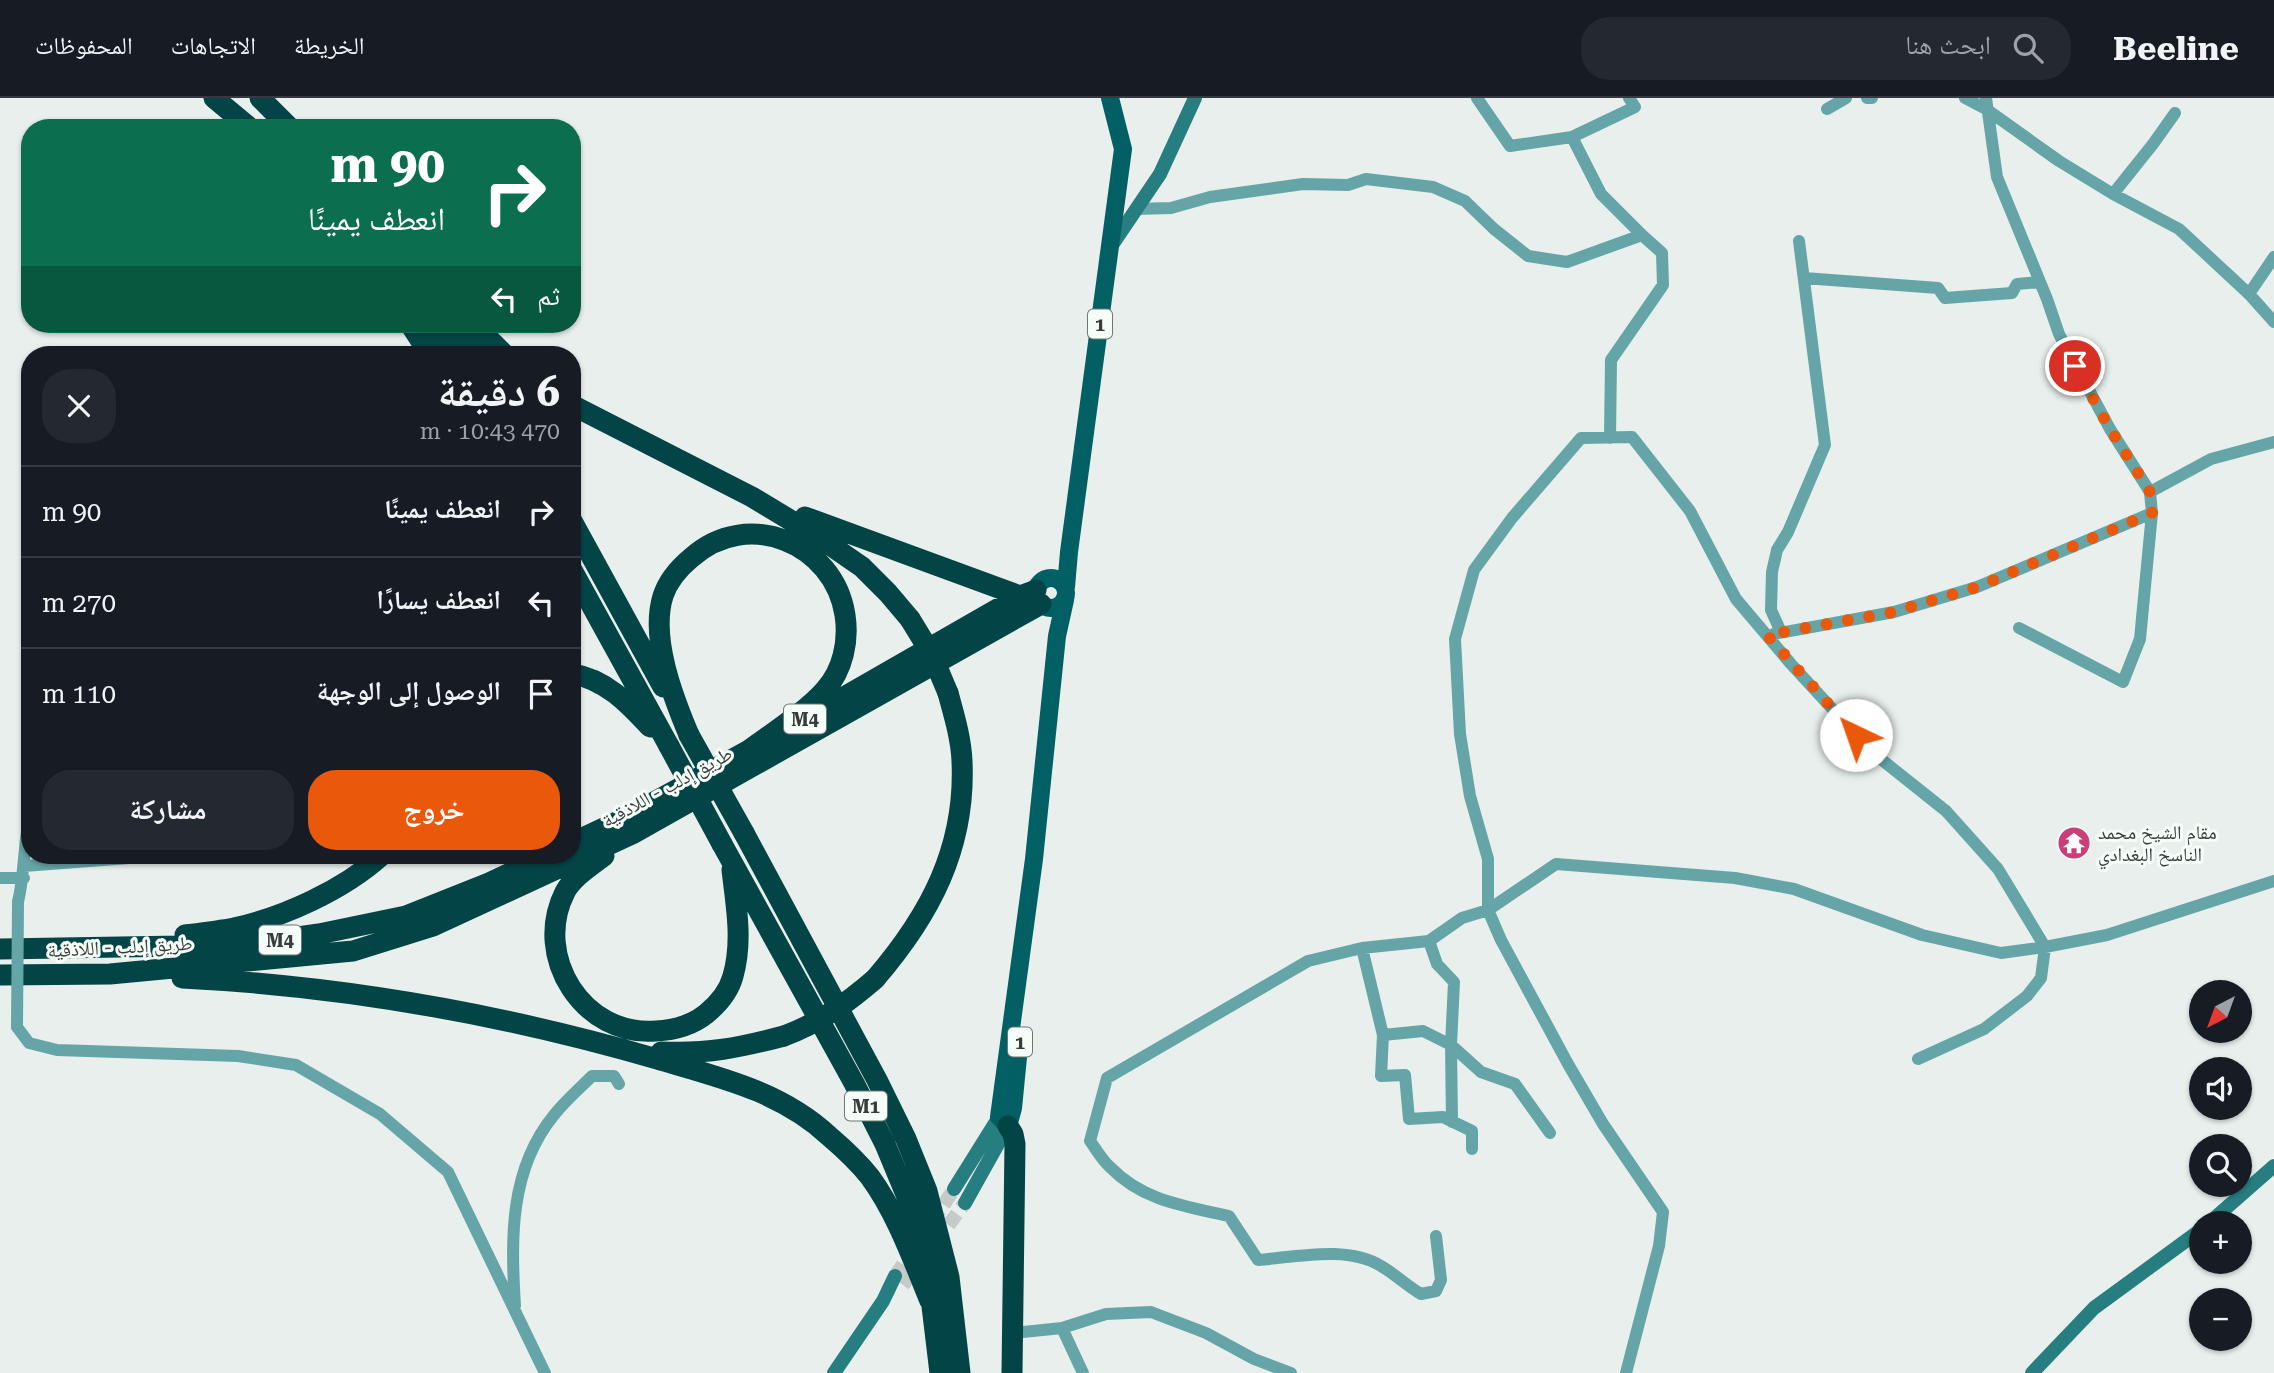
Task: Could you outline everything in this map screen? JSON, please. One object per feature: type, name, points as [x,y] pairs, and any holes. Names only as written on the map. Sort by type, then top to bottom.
[{"type":"highway","points":[[214,98],[239,119]]},
{"type":"highway","points":[[260,98],[281,119]]},
{"type":"highway","points":[[483,333],[496,346]]},
{"type":"highway","points":[[110,974],[251,982],[398,1001],[459,1011],[586,1039],[658,1052],[691,1054],[727,1050],[807,1027],[831,1014],[875,979],[903,946],[925,912],[941,880],[954,842],[961,804],[962,760],[956,721],[932,655],[910,619],[863,567],[752,497],[581,410]]},
{"type":"highway","points":[[752,497],[1038,595]]},
{"type":"highway","points":[[690,735],[677,706],[664,661],[659,627],[663,596],[678,569],[701,549],[726,537],[754,534],[782,539],[807,551],[828,571],[843,599],[848,631],[842,662],[826,690],[741,755]]},
{"type":"highway","name":"M1","points":[[581,537],[877,1080],[906,1139],[923,1181],[949,1278],[960,1373]]},
{"type":"highway","name":"M1","points":[[581,586],[885,1143],[912,1209],[928,1273],[940,1373]]},
{"type":"highway","name":"طريق إدلب - اللاذقية","points":[[581,841],[628,827],[741,755],[1038,595]]},
{"type":"highway","name":"طريق إدلب - اللاذقية","points":[[581,851],[628,827],[1038,595]]},
{"type":"highway","points":[[581,675],[609,688],[669,746]]},
{"type":"highway","points":[[581,829],[628,827]]},
{"type":"highway","points":[[628,827],[565,890],[554,937],[557,961],[567,984],[580,1001],[601,1019],[622,1028],[647,1032],[675,1030],[698,1021],[717,1005],[733,979],[738,953],[738,919],[727,852]]},
{"type":"highway","points":[[104,948],[236,927],[290,910],[327,892],[372,864]]},
{"type":"highway","name":"طريق إدلب - اللاذقية","points":[[0,949],[241,945],[319,934],[406,916],[530,864]]},
{"type":"highway","name":"طريق إدلب - اللاذقية","points":[[0,975],[110,974],[353,951],[433,926],[555,864]]},
{"type":"highway","points":[[586,1039],[756,1090],[789,1106],[828,1135],[870,1177],[900,1229],[930,1301]]},
{"type":"highway","points":[[1003,1121],[1013,1134],[1015,1144],[1012,1373]]},
{"type":"main road","name":"1","points":[[1003,1121],[1013,1108],[1026,983],[1022,957],[1057,636],[1065,594],[1123,149],[1110,98]]},
{"type":"main road","points":[[1038,595],[1069,552]]},
{"type":"main road","points":[[1056,579],[1065,594],[1057,608],[1038,595],[1056,579]]},
{"type":"main road","name":"1","points":[[1038,595],[1057,636]]},
{"type":"street","points":[[1111,246],[1160,174],[1195,98]]},
{"type":"street","points":[[1477,98],[1510,146],[1572,137],[1635,107],[1629,98]]},
{"type":"street","points":[[1827,109],[1846,98]]},
{"type":"street","points":[[1965,98],[1986,103],[2059,161],[2179,229],[2274,321]]},
{"type":"street","points":[[1986,103],[1997,177],[2059,334],[2110,429],[2150,492],[2152,513],[2140,639],[2123,682],[2020,628]]},
{"type":"street","points":[[2113,194],[2175,113]]},
{"type":"street","points":[[1572,137],[1601,194],[1662,253],[1663,285],[1611,360],[1610,438]]},
{"type":"street","points":[[1136,209],[1171,208],[1210,197],[1303,184],[1348,185],[1366,179],[1433,187],[1465,201],[1528,256],[1567,262],[1642,235]]},
{"type":"street","points":[[1781,632],[1771,610],[1772,572],[1777,550],[1788,532],[1825,445],[1799,240]]},
{"type":"street","points":[[2249,294],[2274,257]]},
{"type":"street","points":[[1804,278],[1938,288],[1945,298],[2012,293],[2017,284],[2040,282]]},
{"type":"street","points":[[1626,1373],[1659,1246],[1663,1212],[1603,1124],[1568,1064],[1501,940],[1488,910],[1488,859],[1470,796],[1460,734],[1455,639],[1474,570],[1512,518],[1581,438],[1632,438],[1690,511],[1736,599],[1872,752],[1945,811],[1998,869],[2045,947],[2041,978],[2027,996],[1984,1029],[1918,1059]]},
{"type":"street","points":[[2150,492],[2211,459],[2274,442]]},
{"type":"street","points":[[1767,635],[1894,612],[1977,587],[2152,513]]},
{"type":"street","points":[[25,864],[18,902],[17,1027],[29,1043],[57,1050],[238,1056],[296,1065],[380,1114],[448,1172],[545,1373]]},
{"type":"street","points":[[0,878],[24,872],[90,864]]},
{"type":"street","points":[[1436,1236],[1441,1280],[1436,1291],[1421,1294],[1380,1265],[1347,1253],[1258,1260],[1229,1216],[1160,1200],[1129,1184],[1108,1166],[1090,1141],[1107,1078],[1308,961],[1362,948],[1429,941],[1462,918],[1488,910],[1556,864],[1735,878],[1794,889],[1922,935],[2001,953],[2107,935],[2274,881]]},
{"type":"street","points":[[1429,941],[1437,964],[1454,982],[1452,1122]]},
{"type":"street","points":[[1362,948],[1383,1035],[1381,1076],[1405,1075],[1409,1119],[1443,1117],[1472,1131],[1472,1149]]},
{"type":"street","points":[[1383,1035],[1423,1031],[1451,1045],[1481,1072],[1515,1084],[1550,1133]]},
{"type":"street","points":[[515,1311],[512,1249],[519,1182],[536,1142],[554,1115],[592,1076],[614,1076],[619,1084]]},
{"type":"street","points":[[954,1189],[1003,1121]]},
{"type":"street","points":[[965,1203],[1003,1121]]},
{"type":"street","points":[[2223,1211],[2274,1166]]},
{"type":"street","points":[[2032,1373],[2094,1308],[2189,1239]]},
{"type":"street","points":[[834,1373],[899,1280]]},
{"type":"street","points":[[1013,1333],[1062,1328],[1106,1314],[1151,1312],[1206,1333],[1254,1359],[1290,1373]]},
{"type":"street","points":[[1062,1328],[1083,1373]]},
{"type":"tunnel","points":[[932,1222],[954,1189]]},
{"type":"tunnel","points":[[936,1242],[965,1203]]},
{"type":"tunnel","points":[[895,1276],[914,1248]]},
{"type":"tunnel","points":[[903,1285],[919,1264]]},
{"type":"place","name":"مقام الشيخ محمد الناسخ البغدادي","points":[[2074,843]]},
{"type":"route","points":[[1856,735],[1767,635],[1894,612],[1977,587],[2152,513],[2150,492],[2110,429],[2075,366]]}]
